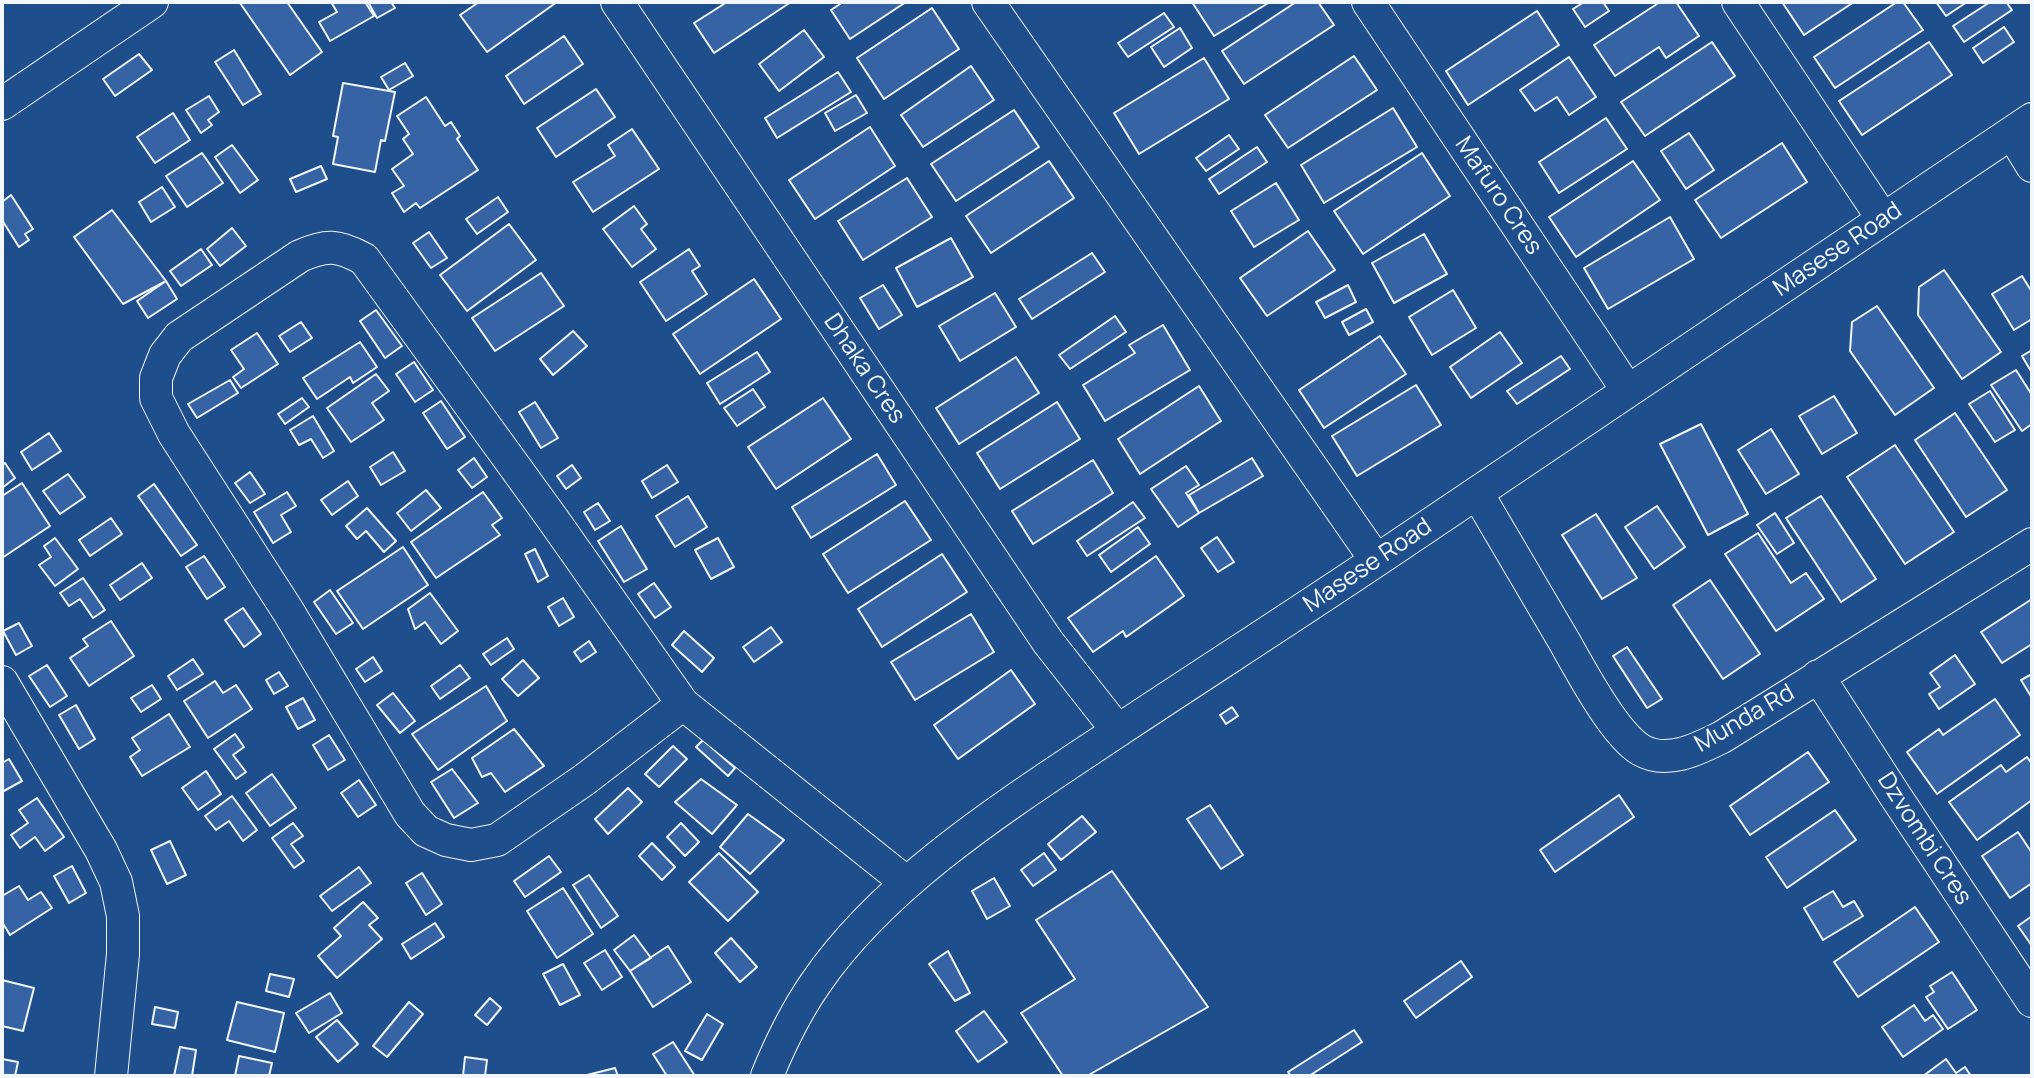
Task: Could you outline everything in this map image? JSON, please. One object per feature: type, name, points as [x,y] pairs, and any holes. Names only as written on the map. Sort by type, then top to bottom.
[{"type":"street","points":[[2,104],[152,2]]},
{"type":"street","name":"Dhaka Cres","points":[[617,2],[1048,642],[1118,731]]},
{"type":"street","points":[[988,2],[1377,561]]},
{"type":"street","name":"Mafuro Cres","points":[[1368,2],[1628,391]]},
{"type":"street","points":[[1738,2],[1884,219]]},
{"type":"street","points":[[2022,126],[2032,166]]},
{"type":"street","name":"Masese Road","points":[[767,1076],[783,1035],[815,982],[858,929],[907,883],[1036,785],[1377,561],[2022,126]]},
{"type":"street","points":[[683,704],[584,780],[497,840],[471,845],[446,840],[426,831],[410,814],[288,611],[174,433],[156,398],[156,378],[164,355],[178,337],[300,256],[318,248],[345,248],[364,259],[683,704],[907,883]]},
{"type":"street","name":"Munda Rd","points":[[1477,493],[1598,700],[1628,740],[1642,751],[1658,755],[1676,755],[1697,750],[1722,737],[2032,544]]},
{"type":"street","name":"Dzvombi Cres","points":[[1818,676],[2032,1000]]},
{"type":"street","points":[[2,682],[101,850],[116,882],[123,916],[124,954],[111,1076]]},
{"type":"building","points":[[287,2],[322,52],[290,75],[240,3]]},
{"type":"building","points":[[331,2],[365,2],[374,16],[330,41],[319,22],[337,12]]},
{"type":"building","points":[[368,2],[391,2],[395,8],[377,18]]},
{"type":"building","points":[[479,2],[557,2],[487,52],[460,15]]},
{"type":"building","points":[[727,2],[791,2],[714,53],[694,23]]},
{"type":"building","points":[[843,2],[906,2],[850,39],[831,10]]},
{"type":"building","points":[[1192,2],[1270,2],[1214,36]]},
{"type":"building","points":[[1296,2],[1318,2],[1334,25],[1244,84],[1222,51]]},
{"type":"building","points":[[1584,2],[1603,2],[1609,11],[1585,27],[1573,9]]},
{"type":"building","points":[[1660,2],[1676,2],[1699,36],[1666,58],[1659,47],[1615,76],[1594,45]]},
{"type":"building","points":[[1782,2],[1854,2],[1804,35]]},
{"type":"building","points":[[1897,2],[1903,2],[1923,30],[1835,88],[1814,57]]},
{"type":"building","points":[[1936,2],[1967,2],[1946,16]]},
{"type":"building","points":[[1990,2],[2006,2],[2012,10],[1964,42],[1953,26]]},
{"type":"building","points":[[932,8],[959,49],[884,99],[857,58]]},
{"type":"building","points":[[1537,11],[1559,45],[1468,105],[1446,71]]},
{"type":"building","points":[[1164,13],[1174,27],[1128,57],[1118,43]]},
{"type":"building","points":[[2004,27],[2014,42],[1983,63],[1973,48]]},
{"type":"building","points":[[1180,28],[1192,48],[1164,67],[1151,47]]},
{"type":"building","points":[[804,30],[824,57],[779,91],[759,64]]},
{"type":"building","points":[[564,36],[583,64],[524,104],[506,76]]},
{"type":"building","points":[[1712,42],[1735,76],[1645,136],[1621,102]]},
{"type":"building","points":[[1929,42],[1952,75],[1862,135],[1839,101]]},
{"type":"building","points":[[234,50],[261,94],[243,105],[215,62]]},
{"type":"building","points":[[139,54],[152,70],[115,96],[103,79]]},
{"type":"building","points":[[1354,56],[1377,90],[1288,148],[1265,115]]},
{"type":"building","points":[[1569,57],[1596,97],[1569,115],[1557,97],[1535,111],[1520,90]]},
{"type":"building","points":[[1204,58],[1229,99],[1139,154],[1114,113]]},
{"type":"building","points":[[405,63],[413,76],[389,90],[381,77]]},
{"type":"building","points":[[971,66],[994,100],[923,147],[901,115]]},
{"type":"building","points":[[838,72],[851,92],[777,138],[765,118]]},
{"type":"building","points":[[343,83],[395,92],[385,141],[381,140],[375,172],[333,164],[338,137],[333,136]]},
{"type":"building","points":[[596,89],[615,117],[556,157],[537,128]]},
{"type":"building","points":[[856,95],[867,113],[835,131],[825,113]]},
{"type":"building","points":[[209,96],[219,112],[208,120],[212,125],[201,133],[186,110]]},
{"type":"building","points":[[426,97],[445,126],[451,122],[460,136],[457,139],[478,170],[420,208],[416,203],[404,212],[392,193],[404,186],[392,169],[413,154],[403,139],[409,134],[397,116]]},
{"type":"building","points":[[1393,108],[1417,147],[1324,203],[1301,165]]},
{"type":"building","points":[[1014,110],[1039,147],[956,201],[931,164]]},
{"type":"building","points":[[173,113],[190,140],[155,163],[137,137]]},
{"type":"building","points":[[1606,118],[1627,149],[1559,193],[1539,162]]},
{"type":"building","points":[[870,127],[895,166],[815,219],[789,180]]},
{"type":"building","points":[[632,129],[659,169],[593,212],[573,182],[615,156],[608,145]]},
{"type":"building","points":[[1689,133],[1714,170],[1686,189],[1661,151]]},
{"type":"building","points":[[1229,135],[1239,149],[1206,171],[1196,158]]},
{"type":"building","points":[[1782,143],[1807,182],[1721,238],[1695,200]]},
{"type":"building","points":[[232,145],[258,180],[240,193],[215,157]]},
{"type":"building","points":[[1257,147],[1267,162],[1219,194],[1209,179]]},
{"type":"building","points":[[202,153],[223,183],[187,207],[166,176]]},
{"type":"building","points":[[1422,153],[1450,196],[1363,254],[1334,211]]},
{"type":"building","points":[[1049,161],[1074,198],[991,253],[966,216]]},
{"type":"building","points":[[1633,161],[1660,200],[1576,257],[1549,217]]},
{"type":"building","points":[[321,166],[327,179],[296,192],[290,179]]},
{"type":"building","points":[[907,178],[932,217],[863,260],[838,221]]},
{"type":"building","points":[[1276,183],[1299,220],[1254,247],[1231,211]]},
{"type":"building","points":[[162,187],[175,207],[151,222],[139,202]]},
{"type":"building","points":[[11,195],[33,229],[25,234],[29,240],[19,247],[2,220],[2,202]]},
{"type":"building","points":[[498,197],[508,212],[477,234],[466,219]]},
{"type":"building","points":[[634,206],[647,224],[641,229],[656,249],[632,267],[603,229]]},
{"type":"building","points":[[112,210],[166,281],[123,304],[74,237]]},
{"type":"building","points":[[1670,217],[1694,259],[1608,309],[1584,268]]},
{"type":"building","points":[[509,224],[536,260],[467,311],[440,275]]},
{"type":"building","points":[[232,228],[246,246],[220,266],[207,249]]},
{"type":"building","points":[[1308,231],[1335,270],[1267,316],[1240,278]]},
{"type":"building","points":[[429,232],[447,258],[431,268],[413,243]]},
{"type":"building","points":[[1424,234],[1447,274],[1394,303],[1372,263]]},
{"type":"building","points":[[951,238],[973,277],[917,307],[896,268]]},
{"type":"building","points":[[201,249],[212,265],[181,286],[170,271]]},
{"type":"building","points":[[689,249],[700,266],[692,271],[707,294],[666,321],[640,282]]},
{"type":"building","points":[[1092,253],[1105,272],[1032,319],[1019,299]]},
{"type":"building","points":[[1944,270],[2001,352],[1962,379],[1918,315],[1919,287]]},
{"type":"building","points":[[541,273],[564,306],[495,351],[472,318]]},
{"type":"building","points":[[2022,276],[2032,292],[2032,319],[2014,330],[1992,294]]},
{"type":"building","points":[[754,279],[781,319],[700,374],[673,334]]},
{"type":"building","points":[[166,281],[177,299],[148,318],[137,301]]},
{"type":"building","points":[[883,285],[902,315],[879,329],[860,298]]},
{"type":"building","points":[[1348,285],[1356,302],[1325,318],[1316,302]]},
{"type":"building","points":[[1453,290],[1476,328],[1432,355],[1409,317]]},
{"type":"building","points":[[995,293],[1016,327],[960,361],[939,326]]},
{"type":"building","points":[[1877,306],[1934,388],[1895,415],[1850,351],[1852,322]]},
{"type":"building","points":[[1366,309],[1373,322],[1349,335],[1342,322]]},
{"type":"building","points":[[376,310],[402,346],[385,358],[360,321]]},
{"type":"building","points":[[1115,316],[1126,332],[1070,369],[1059,355]]},
{"type":"building","points":[[301,322],[312,338],[290,352],[279,336]]},
{"type":"building","points":[[1163,325],[1190,370],[1105,421],[1083,385],[1135,353],[1129,345]]},
{"type":"building","points":[[573,331],[587,346],[553,375],[540,359]]},
{"type":"building","points":[[1500,332],[1522,363],[1471,398],[1450,367]]},
{"type":"building","points":[[257,333],[278,364],[241,388],[233,377],[244,369],[231,350]]},
{"type":"building","points":[[1380,336],[1406,374],[1324,428],[1299,390]]},
{"type":"building","points":[[360,342],[377,367],[353,383],[350,377],[317,399],[303,378]]},
{"type":"building","points":[[2032,350],[2032,373],[2022,356]]},
{"type":"building","points":[[757,352],[770,372],[720,404],[707,383]]},
{"type":"building","points":[[1561,356],[1570,369],[1517,404],[1507,391]]},
{"type":"building","points":[[1016,357],[1039,393],[959,444],[936,408]]},
{"type":"building","points":[[414,362],[433,390],[415,402],[396,374]]},
{"type":"building","points":[[2016,370],[2032,395],[2032,424],[2022,431],[1991,385]]},
{"type":"building","points":[[376,374],[389,391],[372,403],[384,420],[351,442],[327,408]]},
{"type":"building","points":[[230,380],[238,393],[197,418],[188,404]]},
{"type":"building","points":[[1416,385],[1441,425],[1357,476],[1332,436]]},
{"type":"building","points":[[1199,386],[1221,421],[1140,474],[1118,439]]},
{"type":"building","points":[[753,389],[765,407],[737,426],[724,408]]},
{"type":"building","points":[[1990,391],[2015,430],[1995,442],[1969,404]]},
{"type":"building","points":[[1834,396],[1857,433],[1822,454],[1799,416]]},
{"type":"building","points":[[302,398],[309,407],[285,424],[278,414]]},
{"type":"building","points":[[823,398],[851,439],[776,489],[748,447]]},
{"type":"building","points":[[441,401],[465,437],[447,449],[423,413]]},
{"type":"building","points":[[535,402],[558,438],[541,448],[519,412]]},
{"type":"building","points":[[1057,402],[1080,439],[1000,489],[977,453]]},
{"type":"building","points":[[1955,413],[2007,490],[1966,517],[1915,440]]},
{"type":"building","points":[[313,416],[334,451],[323,458],[311,439],[299,445],[290,430]]},
{"type":"building","points":[[1701,424],[1748,514],[1708,535],[1660,444]]},
{"type":"building","points":[[1771,429],[1799,474],[1766,494],[1738,450]]},
{"type":"building","points":[[49,433],[61,451],[32,470],[21,452]]},
{"type":"building","points":[[1895,445],[1954,532],[1905,564],[1847,477]]},
{"type":"building","points":[[393,452],[405,471],[381,485],[370,467]]},
{"type":"building","points":[[877,454],[896,485],[811,538],[792,507]]},
{"type":"building","points":[[474,458],[487,477],[472,488],[458,470]]},
{"type":"building","points":[[1252,458],[1263,476],[1199,513],[1189,495]]},
{"type":"building","points":[[1093,460],[1113,493],[1033,544],[1012,511]]},
{"type":"building","points":[[5,463],[15,478],[2,488],[2,465]]},
{"type":"building","points":[[572,465],[581,478],[566,489],[557,476]]},
{"type":"building","points":[[667,465],[678,482],[652,498],[642,481]]},
{"type":"building","points":[[1186,466],[1199,485],[1186,493],[1199,513],[1178,527],[1151,489]]},
{"type":"building","points":[[250,472],[265,494],[250,503],[235,483]]},
{"type":"building","points":[[68,474],[85,497],[60,514],[43,491]]},
{"type":"building","points":[[348,481],[358,496],[332,515],[321,500]]},
{"type":"building","points":[[22,483],[50,526],[2,558],[2,496]]},
{"type":"building","points":[[154,484],[197,545],[181,556],[138,496]]},
{"type":"building","points":[[426,490],[441,508],[411,531],[397,513]]},
{"type":"building","points":[[287,492],[296,506],[281,515],[291,532],[273,543],[254,512]]},
{"type":"building","points":[[483,492],[502,518],[492,525],[500,535],[436,578],[411,542]]},
{"type":"building","points":[[688,496],[707,527],[675,547],[656,516]]},
{"type":"building","points":[[1821,496],[1876,579],[1841,602],[1786,518]]},
{"type":"building","points":[[905,501],[931,540],[848,593],[823,554]]},
{"type":"building","points":[[1133,502],[1145,518],[1087,556],[1077,541]]},
{"type":"building","points":[[598,503],[610,521],[595,530],[584,512]]},
{"type":"building","points":[[1657,506],[1685,547],[1654,569],[1625,527]]},
{"type":"building","points":[[367,508],[396,541],[384,552],[366,531],[357,539],[346,526]]},
{"type":"building","points":[[1775,513],[1794,543],[1777,554],[1757,525]]},
{"type":"building","points":[[1596,514],[1637,578],[1602,599],[1562,535]]},
{"type":"building","points":[[111,518],[122,534],[90,556],[79,540]]},
{"type":"building","points":[[621,526],[647,569],[624,582],[598,541]]},
{"type":"building","points":[[1138,527],[1150,544],[1111,572],[1099,555]]},
{"type":"building","points":[[1758,533],[1791,583],[1806,573],[1824,599],[1776,631],[1725,554]]},
{"type":"building","points":[[1217,537],[1234,562],[1218,572],[1201,548]]},
{"type":"building","points":[[55,538],[78,569],[55,586],[39,565],[51,557],[44,546]]},
{"type":"building","points":[[718,538],[734,567],[711,579],[695,550]]},
{"type":"building","points":[[403,547],[428,585],[363,629],[337,591]]},
{"type":"building","points":[[535,549],[548,576],[538,582],[525,554]]},
{"type":"building","points":[[942,554],[967,592],[882,647],[858,609]]},
{"type":"building","points":[[204,556],[225,587],[207,599],[186,567]]},
{"type":"building","points":[[1156,556],[1184,596],[1126,637],[1123,631],[1093,652],[1068,618]]},
{"type":"building","points":[[142,563],[152,578],[120,600],[110,585]]},
{"type":"building","points":[[83,578],[105,610],[93,618],[80,599],[69,606],[60,593]]},
{"type":"building","points":[[1710,580],[1760,654],[1723,679],[1673,605]]},
{"type":"building","points":[[654,583],[671,607],[655,618],[638,594]]},
{"type":"building","points":[[330,590],[353,623],[336,634],[314,602]]},
{"type":"building","points":[[430,593],[458,631],[441,644],[425,622],[415,629],[408,609]]},
{"type":"building","points":[[563,598],[574,617],[559,626],[548,607]]},
{"type":"building","points":[[2032,599],[2032,644],[2002,663],[1981,632]]},
{"type":"building","points":[[243,608],[261,634],[244,647],[225,620]]},
{"type":"building","points":[[971,614],[994,652],[915,700],[891,662]]},
{"type":"building","points":[[111,621],[134,656],[89,686],[70,658],[88,646],[83,639]]},
{"type":"building","points":[[19,623],[32,646],[16,655],[3,631]]},
{"type":"building","points":[[771,627],[782,642],[754,662],[743,647]]},
{"type":"building","points":[[684,631],[714,658],[702,672],[672,645]]},
{"type":"building","points":[[507,638],[514,649],[491,665],[483,654]]},
{"type":"building","points":[[589,641],[596,652],[581,662],[574,652]]},
{"type":"building","points":[[1627,647],[1662,699],[1647,708],[1613,656]]},
{"type":"building","points":[[1955,655],[1975,684],[1939,709],[1929,694],[1940,687],[1930,673]]},
{"type":"building","points":[[373,657],[382,671],[365,682],[356,669]]},
{"type":"building","points":[[193,659],[203,674],[177,690],[168,676]]},
{"type":"building","points":[[523,660],[539,678],[518,696],[502,679]]},
{"type":"building","points":[[47,665],[67,696],[50,707],[29,676]]},
{"type":"building","points":[[460,665],[470,678],[440,699],[431,686]]},
{"type":"building","points":[[1011,670],[1035,704],[958,759],[934,725]]},
{"type":"building","points":[[279,672],[288,686],[274,694],[266,680]]},
{"type":"building","points":[[2032,674],[2032,698],[2021,680]]},
{"type":"building","points":[[215,681],[223,693],[236,685],[252,709],[208,738],[184,701]]},
{"type":"building","points":[[152,685],[161,699],[141,712],[131,698]]},
{"type":"building","points":[[486,686],[507,721],[438,770],[412,734]]},
{"type":"building","points":[[393,693],[415,721],[400,733],[377,705]]},
{"type":"building","points":[[303,698],[315,720],[298,729],[286,707]]},
{"type":"building","points":[[1995,699],[2020,735],[1937,794],[1907,752],[1939,729],[1943,735]]},
{"type":"building","points":[[76,705],[95,739],[79,749],[59,715]]},
{"type":"building","points":[[1232,707],[1238,716],[1226,724],[1220,715]]},
{"type":"building","points":[[169,714],[190,747],[142,776],[130,757],[140,750],[132,738]]},
{"type":"building","points":[[514,729],[544,766],[505,792],[491,773],[482,777],[472,758]]},
{"type":"building","points":[[235,734],[244,747],[233,755],[246,772],[236,779],[214,749]]},
{"type":"building","points":[[329,735],[345,760],[328,770],[313,745]]},
{"type":"building","points":[[703,740],[735,768],[728,776],[696,747]]},
{"type":"building","points":[[673,746],[687,759],[659,787],[645,774]]},
{"type":"building","points":[[1808,752],[1829,782],[1750,835],[1730,806]]},
{"type":"building","points":[[2027,757],[2032,764],[2032,800],[1977,840],[1949,802],[2001,765],[2006,772]]},
{"type":"building","points":[[9,759],[22,781],[2,792],[2,763]]},
{"type":"building","points":[[452,769],[478,803],[454,818],[431,782]]},
{"type":"building","points":[[206,771],[221,794],[198,810],[182,788]]},
{"type":"building","points":[[272,774],[296,808],[270,826],[246,793]]},
{"type":"building","points":[[701,779],[737,805],[712,834],[675,802]]},
{"type":"building","points":[[359,780],[376,805],[358,817],[341,793]]},
{"type":"building","points":[[628,788],[642,802],[608,834],[595,819]]},
{"type":"building","points":[[1619,795],[1634,817],[1555,872],[1540,850]]},
{"type":"building","points":[[232,796],[257,830],[243,841],[229,821],[216,830],[205,816]]},
{"type":"building","points":[[37,798],[64,837],[45,851],[35,837],[20,848],[11,835],[28,823],[19,810]]},
{"type":"building","points":[[1210,805],[1243,855],[1221,869],[1187,819]]},
{"type":"building","points":[[1835,810],[1856,840],[1787,888],[1766,857]]},
{"type":"building","points":[[748,814],[784,840],[750,874],[720,847]]},
{"type":"building","points":[[1082,816],[1096,832],[1061,860],[1048,844]]},
{"type":"building","points":[[293,823],[303,836],[291,844],[304,861],[294,868],[272,838]]},
{"type":"building","points":[[681,823],[699,842],[685,856],[667,837]]},
{"type":"building","points":[[2018,832],[2032,853],[2032,883],[2010,898],[1982,856]]},
{"type":"building","points":[[170,841],[186,875],[167,884],[151,850]]},
{"type":"building","points":[[652,843],[675,867],[662,880],[639,856]]},
{"type":"building","points":[[719,853],[758,892],[728,921],[689,882]]},
{"type":"building","points":[[1044,853],[1056,870],[1033,886],[1021,870]]},
{"type":"building","points":[[549,856],[561,872],[525,897],[514,881]]},
{"type":"building","points":[[72,866],[86,893],[69,903],[54,876]]},
{"type":"building","points":[[359,867],[371,883],[332,911],[320,896]]},
{"type":"building","points":[[1112,871],[1208,1007],[1087,1076],[1063,1076],[1021,1013],[1075,979],[1036,920]]},
{"type":"building","points":[[422,873],[442,904],[426,915],[406,883]]},
{"type":"building","points":[[589,875],[618,916],[601,928],[573,885]]},
{"type":"building","points":[[994,878],[1010,906],[987,919],[972,891]]},
{"type":"building","points":[[19,886],[28,900],[41,892],[52,908],[10,935],[2,922],[2,896]]},
{"type":"building","points":[[563,888],[593,934],[557,958],[527,911]]},
{"type":"building","points":[[1833,891],[1843,907],[1854,901],[1863,916],[1823,940],[1804,908]]},
{"type":"building","points":[[363,902],[378,918],[369,925],[382,939],[337,978],[318,956],[341,936],[334,928]]},
{"type":"building","points":[[1915,907],[1939,942],[1858,997],[1834,962]]},
{"type":"building","points":[[2032,916],[2032,946],[2018,926]]},
{"type":"building","points":[[435,923],[444,937],[411,959],[402,944]]},
{"type":"building","points":[[634,935],[651,958],[630,971],[614,950]]},
{"type":"building","points":[[731,938],[757,967],[740,982],[715,953]]},
{"type":"building","points":[[668,946],[691,982],[653,1007],[630,971]]},
{"type":"building","points":[[605,950],[622,977],[602,990],[584,963]]},
{"type":"building","points":[[948,951],[970,993],[955,1001],[929,964]]},
{"type":"building","points":[[1461,961],[1472,977],[1416,1018],[1404,1001]]},
{"type":"building","points":[[563,964],[580,995],[560,1005],[543,974]]},
{"type":"building","points":[[1952,972],[1977,1010],[1948,1029],[1926,997],[1934,992],[1930,986]]},
{"type":"building","points":[[270,974],[294,979],[289,997],[266,991]]},
{"type":"building","points":[[2,980],[34,988],[23,1031],[2,1026]]},
{"type":"building","points":[[330,993],[342,1013],[309,1033],[296,1013]]},
{"type":"building","points":[[490,998],[501,1008],[487,1025],[475,1015]]},
{"type":"building","points":[[237,1002],[284,1013],[275,1052],[227,1040]]},
{"type":"building","points":[[409,1002],[423,1014],[387,1057],[373,1046]]},
{"type":"building","points":[[1914,1005],[1925,1021],[1933,1015],[1943,1029],[1903,1057],[1882,1027]]},
{"type":"building","points":[[155,1007],[178,1012],[175,1028],[152,1024]]},
{"type":"building","points":[[984,1011],[1007,1042],[978,1062],[956,1031]]},
{"type":"building","points":[[707,1014],[723,1024],[702,1060],[685,1051]]},
{"type":"building","points":[[337,1020],[358,1044],[338,1062],[316,1037]]},
{"type":"building","points":[[1354,1030],[1362,1042],[1309,1076],[1291,1076],[1288,1072]]},
{"type":"building","points":[[673,1042],[695,1076],[667,1076],[653,1054]]},
{"type":"building","points":[[180,1047],[196,1050],[192,1076],[174,1076]]},
{"type":"building","points":[[239,1056],[272,1063],[269,1076],[235,1076]]},
{"type":"building","points":[[465,1057],[487,1060],[485,1076],[463,1076]]},
{"type":"building","points":[[2,1059],[18,1062],[15,1076],[2,1076]]},
{"type":"building","points":[[1946,1059],[1956,1073],[1965,1067],[1971,1076],[1923,1076]]},
{"type":"building","points":[[615,1068],[618,1076],[583,1076]]}]
